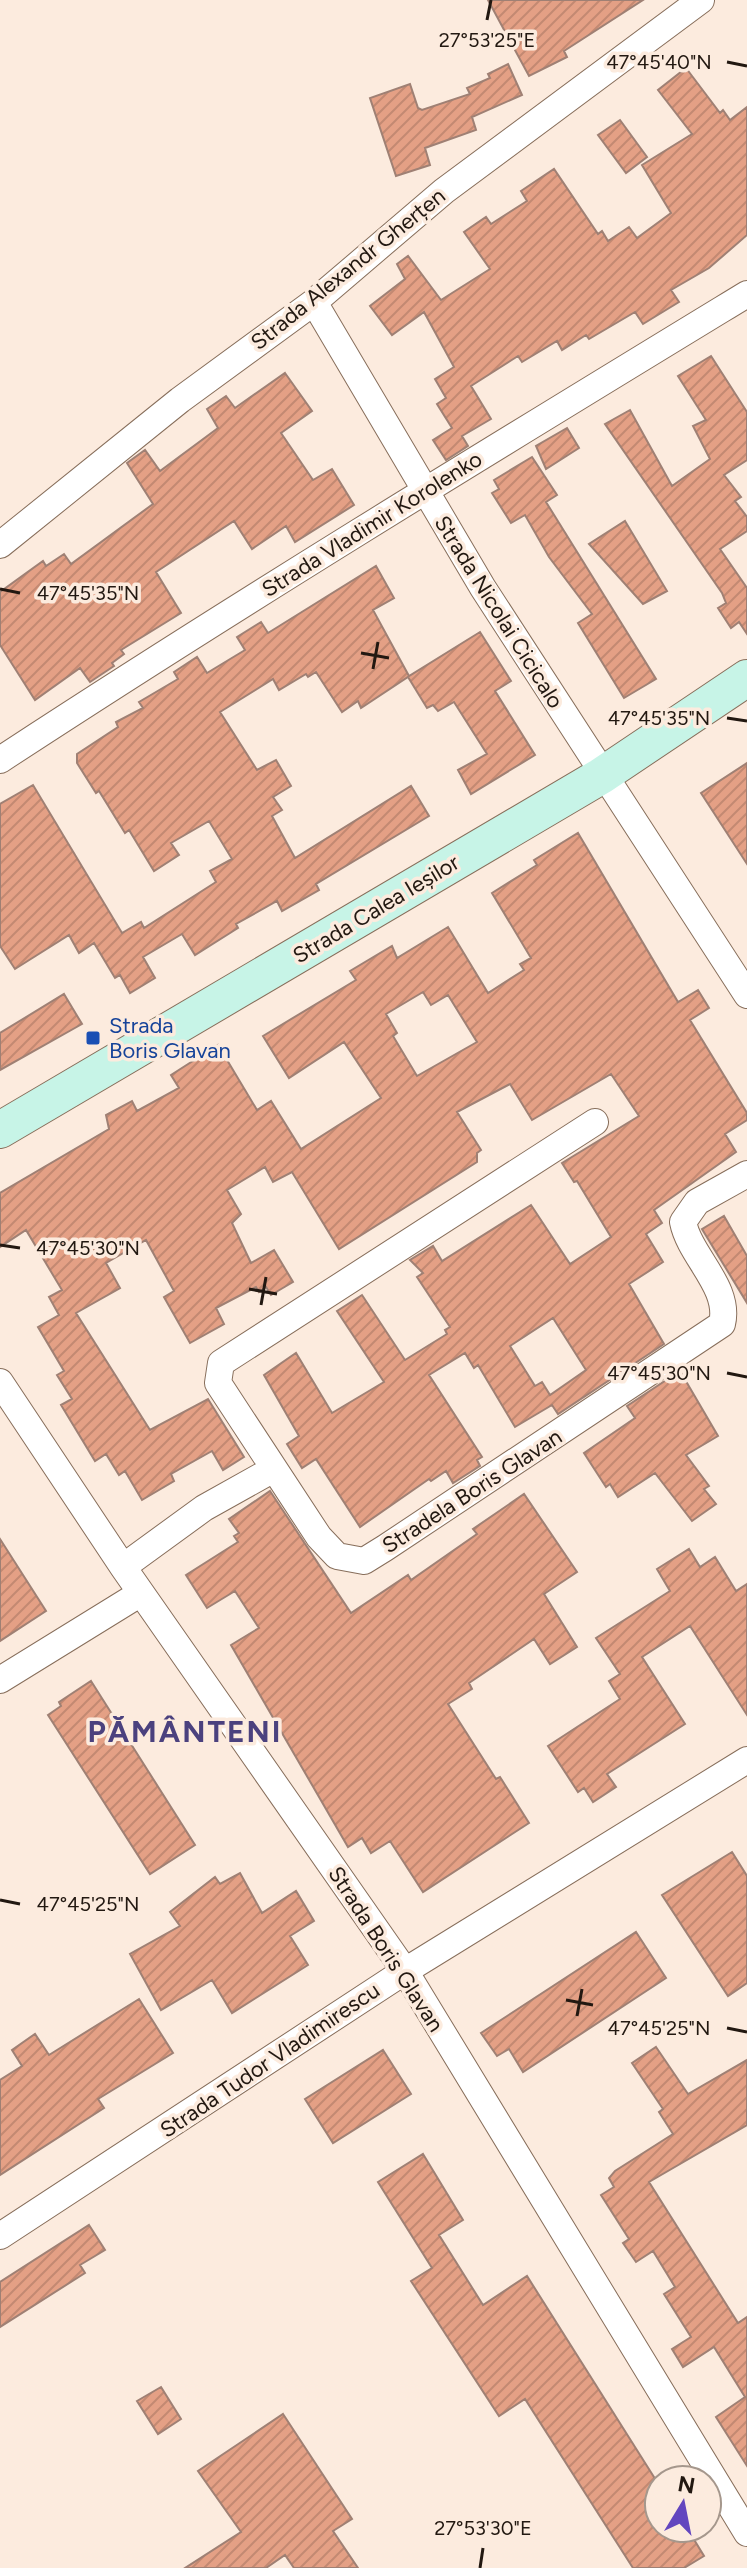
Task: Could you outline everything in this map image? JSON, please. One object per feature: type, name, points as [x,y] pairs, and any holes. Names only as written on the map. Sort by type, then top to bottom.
[{"type":"street","name":"Strada Alexandr Gherțen","points":[[0,545],[180,400],[314,302],[444,191],[701,0]]},
{"type":"street","name":"Strada Vladimir Korolenko","points":[[0,760],[314,559],[427,493],[494,446],[747,294]]},
{"type":"street","name":"Strada Nicolai Cicicalo","points":[[314,302],[601,776],[747,995]]},
{"type":"street","name":"Strada Calea Ieșilor","points":[[0,1130],[601,776],[747,678]]},
{"type":"street","name":"Stradela Boris Glavan","points":[[595,1122],[221,1363],[218,1383],[272,1470],[319,1537],[337,1556],[364,1561],[722,1324],[725,1313],[722,1298],[686,1235],[683,1222],[697,1202],[747,1174]]},
{"type":"street","name":"Strada Boris Glavan","points":[[0,1382],[123,1567],[405,1971],[747,2533]]},
{"type":"street","points":[[123,1567],[204,1508],[272,1470]]},
{"type":"street","points":[[0,1680],[141,1593]]},
{"type":"street","name":"Strada Tudor Vladimirescu","points":[[0,2236],[405,1971],[747,1760]]},
{"type":"building","points":[[488,0],[643,0],[564,51],[567,57],[529,76]]},
{"type":"building","points":[[508,64],[522,95],[472,117],[476,130],[425,148],[430,165],[396,176],[370,98],[410,84],[418,108],[422,110],[470,94],[467,88],[490,78],[488,74]]},
{"type":"building","points":[[686,68],[720,113],[723,110],[730,120],[747,107],[747,235],[709,268],[671,290],[679,302],[643,324],[635,312],[589,339],[586,335],[562,350],[557,341],[522,362],[518,356],[471,386],[491,419],[462,436],[468,446],[446,460],[433,440],[452,428],[437,404],[446,398],[435,379],[454,367],[424,312],[392,335],[370,306],[405,279],[397,264],[408,256],[441,300],[490,269],[464,232],[486,217],[491,224],[527,201],[521,191],[554,169],[598,234],[602,231],[608,241],[629,227],[637,238],[671,213],[642,165],[692,134],[658,90]]},
{"type":"building","points":[[620,120],[647,157],[626,173],[598,135]]},
{"type":"building","points":[[711,356],[747,412],[747,460],[724,475],[741,497],[735,501],[747,517],[747,531],[720,549],[747,588],[747,634],[739,622],[731,628],[718,608],[726,603],[722,593],[605,424],[630,410],[672,486],[710,459],[693,426],[706,420],[678,376]]},
{"type":"building","points":[[285,373],[312,411],[281,433],[313,480],[332,469],[354,505],[295,542],[286,526],[252,549],[234,521],[156,572],[181,613],[121,650],[124,654],[112,663],[114,666],[90,682],[80,668],[35,700],[0,645],[0,592],[43,561],[46,566],[64,554],[71,564],[153,504],[127,463],[145,450],[160,471],[218,428],[207,409],[226,396],[235,408]]},
{"type":"building","points":[[567,428],[579,448],[546,469],[536,446]]},
{"type":"building","points":[[532,457],[557,495],[546,502],[656,679],[624,698],[578,623],[592,614],[549,557],[525,515],[511,523],[492,493],[499,489],[494,480]]},
{"type":"building","points":[[625,521],[667,591],[643,604],[589,544]]},
{"type":"building","points":[[376,566],[394,598],[373,610],[409,676],[480,632],[511,681],[495,691],[535,755],[471,794],[458,770],[487,754],[454,702],[438,711],[433,705],[427,708],[408,677],[361,708],[358,701],[342,712],[316,672],[308,677],[306,674],[279,690],[273,679],[220,712],[257,770],[276,760],[291,786],[273,797],[282,810],[272,816],[295,858],[411,786],[429,816],[316,884],[319,890],[282,911],[277,901],[236,924],[238,928],[195,955],[182,934],[143,957],[155,978],[130,993],[120,975],[115,978],[94,943],[79,953],[69,935],[15,969],[0,946],[0,804],[33,785],[122,933],[141,922],[144,928],[216,882],[210,871],[232,859],[209,821],[171,843],[179,855],[154,871],[129,830],[125,833],[99,791],[96,793],[77,763],[77,754],[118,727],[116,722],[143,708],[139,702],[178,679],[174,672],[197,657],[207,673],[245,650],[237,637],[261,622],[268,633]]},
{"type":"building","points":[[747,763],[747,864],[701,793]]},
{"type":"building","points":[[578,833],[678,1002],[698,990],[709,1008],[690,1020],[747,1113],[747,1120],[725,1134],[736,1152],[654,1210],[662,1223],[646,1234],[663,1262],[629,1284],[664,1344],[558,1414],[552,1405],[515,1427],[478,1365],[474,1368],[465,1353],[429,1375],[482,1457],[477,1460],[480,1466],[453,1483],[446,1471],[431,1481],[429,1479],[360,1527],[316,1459],[302,1468],[287,1444],[299,1436],[264,1375],[296,1353],[332,1413],[384,1382],[337,1311],[362,1295],[405,1360],[447,1334],[445,1330],[450,1327],[417,1277],[423,1273],[410,1260],[433,1246],[442,1261],[531,1205],[570,1264],[611,1237],[577,1181],[574,1182],[562,1163],[639,1116],[611,1074],[532,1120],[510,1084],[457,1112],[481,1150],[477,1153],[477,1162],[339,1249],[292,1172],[273,1182],[265,1167],[227,1190],[241,1214],[232,1223],[251,1263],[274,1250],[293,1282],[271,1295],[266,1287],[259,1292],[256,1287],[216,1308],[224,1324],[190,1343],[164,1297],[174,1291],[146,1240],[106,1263],[120,1288],[76,1313],[150,1430],[208,1399],[244,1457],[223,1470],[212,1451],[171,1474],[174,1481],[142,1500],[125,1471],[119,1475],[106,1454],[95,1461],[61,1405],[72,1399],[57,1375],[64,1371],[38,1327],[59,1315],[49,1297],[62,1290],[26,1230],[0,1247],[0,1193],[109,1129],[106,1115],[132,1101],[137,1111],[179,1088],[171,1075],[218,1045],[257,1110],[271,1101],[301,1149],[381,1098],[344,1042],[289,1078],[263,1036],[356,980],[350,971],[392,946],[397,958],[448,927],[488,993],[524,970],[520,964],[531,958],[492,893],[537,865],[534,860]],"holes":[[[423,992],[431,1005],[448,995],[477,1042],[417,1076],[393,1036],[397,1033],[386,1014]],[[553,1318],[586,1370],[550,1395],[542,1382],[535,1386],[510,1346]]]},
{"type":"building","points":[[64,994],[82,1024],[0,1070],[0,1033]]},
{"type":"building","points":[[724,1216],[747,1256],[747,1303],[702,1229]]},
{"type":"building","points":[[680,1371],[718,1436],[686,1455],[709,1486],[704,1489],[716,1504],[692,1521],[655,1473],[618,1497],[610,1484],[606,1487],[584,1453],[635,1418],[627,1406]]},
{"type":"building","points":[[270,1491],[351,1613],[408,1575],[411,1580],[477,1534],[473,1529],[524,1494],[577,1572],[544,1594],[577,1647],[550,1664],[534,1639],[469,1683],[472,1689],[448,1704],[496,1779],[500,1777],[529,1823],[423,1892],[390,1841],[371,1853],[362,1838],[348,1847],[231,1645],[259,1628],[235,1591],[207,1608],[186,1575],[238,1542],[234,1536],[239,1533],[229,1519]]},
{"type":"building","points":[[0,1539],[46,1611],[0,1641]]},
{"type":"building","points":[[689,1549],[700,1567],[715,1557],[736,1591],[747,1584],[747,1715],[690,1626],[642,1657],[685,1724],[607,1774],[616,1787],[593,1802],[584,1788],[578,1792],[548,1746],[620,1699],[609,1681],[620,1674],[596,1638],[670,1591],[657,1569]]},
{"type":"building","points":[[91,1681],[195,1845],[150,1874],[48,1715],[61,1706],[59,1702]]},
{"type":"building","points":[[732,1852],[747,1876],[747,1983],[728,1996],[662,1895]]},
{"type":"building","points":[[240,1873],[262,1913],[296,1891],[314,1921],[290,1936],[308,1965],[232,2013],[212,1980],[161,2010],[130,1954],[180,1926],[170,1912],[215,1877],[220,1884]]},
{"type":"building","points":[[636,1932],[666,1978],[523,2072],[509,2049],[497,2056],[481,2033]]},
{"type":"building","points":[[139,1999],[173,2053],[98,2099],[104,2108],[0,2175],[0,2080],[22,2066],[12,2050],[35,2034],[49,2055]]},
{"type":"building","points":[[656,2047],[688,2094],[747,2060],[747,2125],[649,2182],[738,2323],[747,2317],[747,2466],[716,2417],[745,2397],[714,2347],[683,2367],[672,2349],[691,2337],[664,2294],[675,2287],[653,2251],[636,2262],[623,2243],[629,2239],[601,2195],[614,2187],[609,2178],[615,2171],[673,2134],[659,2112],[663,2109],[632,2063]]},
{"type":"building","points":[[383,2050],[411,2094],[333,2143],[305,2099]]},
{"type":"building","points":[[423,2154],[463,2220],[439,2235],[483,2305],[527,2276],[646,2464],[643,2464],[643,2544],[697,2544],[704,2556],[684,2568],[633,2568],[525,2399],[499,2416],[411,2281],[432,2268],[378,2182]]},
{"type":"building","points":[[89,2225],[105,2250],[80,2265],[85,2273],[0,2327],[0,2282]]},
{"type":"building","points":[[161,2387],[181,2419],[158,2434],[137,2401]]},
{"type":"building","points":[[283,2414],[352,2519],[333,2531],[358,2568],[294,2568],[285,2555],[266,2568],[185,2568],[241,2532],[198,2471]]},
{"type":"place","name":"Strada Boris Glavan","points":[[93,1038]]},
{"type":"district","name":"PĂMÂNTENI","points":[[185,1731]]}]
